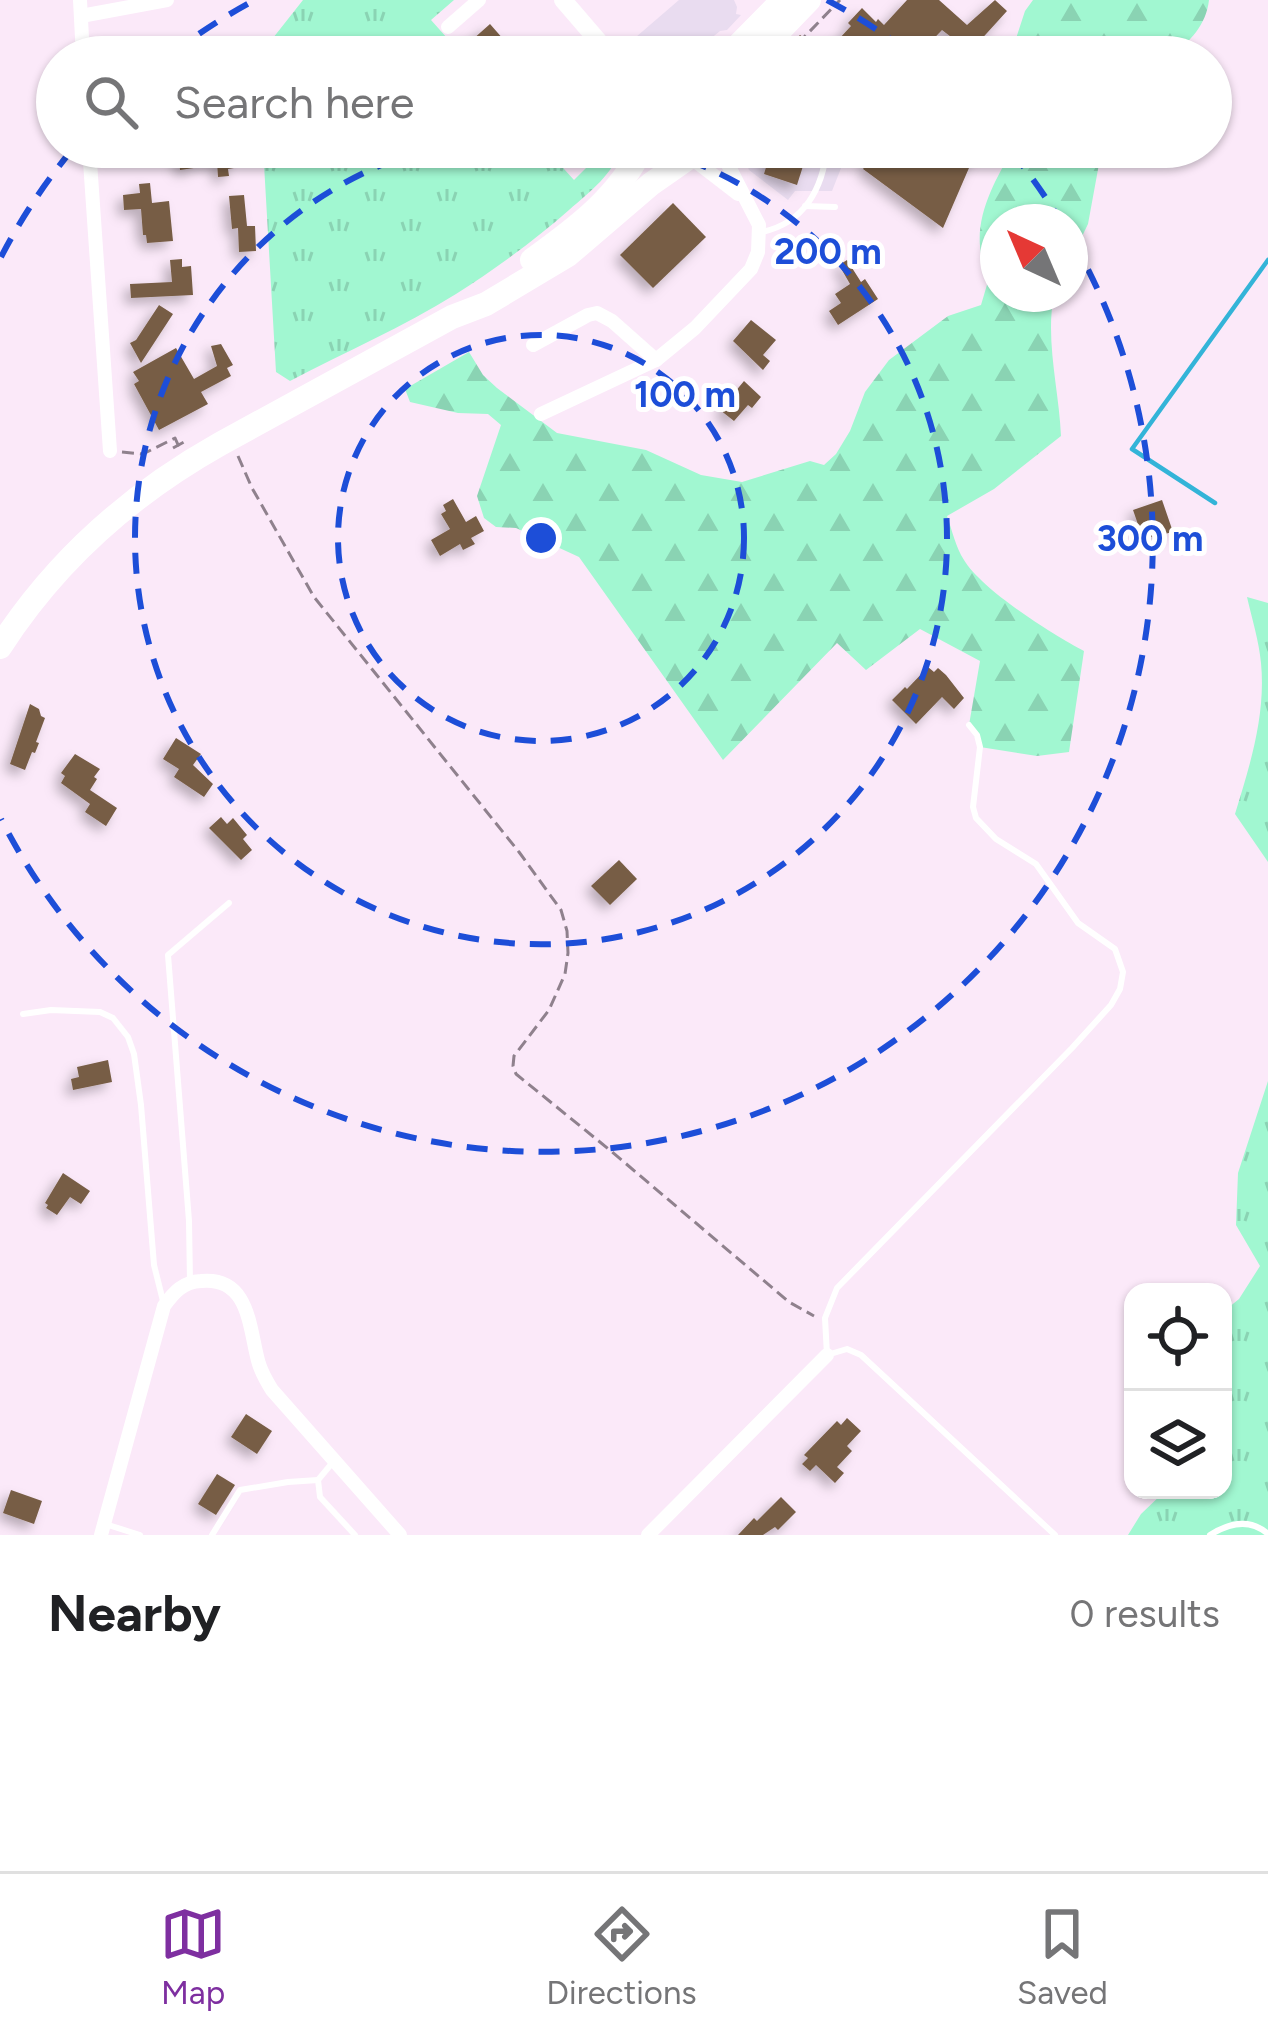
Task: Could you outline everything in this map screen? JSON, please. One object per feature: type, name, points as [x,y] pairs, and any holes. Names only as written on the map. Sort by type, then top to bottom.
[{"type":"highway","points":[[748,36],[783,0]]},
{"type":"highway","points":[[783,36],[809,0]]},
{"type":"highway","points":[[0,647],[35,596],[89,538],[151,488],[230,438],[452,317],[599,207],[631,168]]},
{"type":"highway","points":[[452,317],[486,304],[568,255],[673,168]]},
{"type":"street","points":[[80,8],[167,0]]},
{"type":"street","points":[[448,27],[479,0]]},
{"type":"street","points":[[563,0],[594,36]]},
{"type":"street","points":[[90,168],[110,451]]},
{"type":"street","points":[[708,168],[742,197]]},
{"type":"street","points":[[541,414],[656,360],[746,277],[756,261],[760,232],[729,168]]},
{"type":"street","points":[[533,345],[597,313],[656,360]]},
{"type":"street","points":[[103,1530],[164,1306],[190,1282],[208,1280],[220,1282],[240,1297],[265,1378],[400,1535]]},
{"type":"street","points":[[660,1531],[826,1355]]},
{"type":"lane","points":[[760,232],[785,226],[799,215],[823,168]]},
{"type":"lane","points":[[806,206],[835,207]]},
{"type":"lane","points":[[969,725],[980,747],[976,818],[996,839],[1036,865],[1078,923],[1115,949],[1124,972],[1111,1005],[1072,1048],[844,1279],[832,1295],[826,1318],[826,1355],[848,1349],[861,1355],[1054,1535]]},
{"type":"lane","points":[[190,1282],[168,955],[229,903]]},
{"type":"lane","points":[[23,1014],[100,1012],[113,1018],[128,1037],[141,1106],[154,1265],[164,1306]]},
{"type":"lane","points":[[212,1535],[240,1490],[318,1480],[333,1462]]},
{"type":"lane","points":[[318,1480],[320,1497],[355,1535]]},
{"type":"lane","points":[[1210,1535],[1239,1523],[1268,1534]]},
{"type":"lane","points":[[103,1530],[140,1535]]},
{"type":"path","points":[[793,36],[840,0]]},
{"type":"path","points":[[230,438],[252,488],[314,597],[561,910],[567,931],[565,974],[549,1010],[514,1056],[516,1074],[789,1302],[826,1318]]},
{"type":"path","points":[[110,451],[143,454],[175,439],[182,452]]},
{"type":"shaded area","points":[[679,0],[734,0],[736,14],[741,15],[714,36],[637,36]]},
{"type":"shaded area","points":[[841,168],[832,191],[795,191],[788,200],[749,170]]},
{"type":"green space","points":[[303,0],[454,0],[431,20],[445,36],[275,36]]},
{"type":"green space","points":[[1033,0],[1209,0],[1193,36],[1017,36]]},
{"type":"green space","points":[[264,168],[563,168],[574,180],[586,168],[611,168],[542,233],[456,294],[290,381],[276,372]]},
{"type":"green space","points":[[1003,168],[1098,168],[1088,224],[1088,204],[987,204]]},
{"type":"green space","points":[[980,305],[980,312],[1052,312],[1061,436],[994,489],[947,516],[961,555],[986,585],[1084,651],[1069,752],[1037,756],[980,747],[969,725],[980,661],[920,629],[866,670],[837,643],[723,760],[579,557],[516,528],[496,527],[484,518],[477,496],[501,425],[488,414],[410,402],[405,389],[469,352],[497,388],[557,433],[646,450],[701,475],[742,482],[810,461],[824,465],[836,454],[865,392],[889,360],[948,316]]},
{"type":"green space","points":[[1247,597],[1268,603],[1268,862],[1235,814],[1261,702],[1260,655]]},
{"type":"green space","points":[[1268,1081],[1268,1533],[1128,1535],[1157,1499],[1232,1499],[1232,1305],[1260,1266],[1236,1225],[1238,1173]]},
{"type":"building","points":[[907,0],[939,0],[967,25],[995,0],[1007,11],[984,36],[950,36],[942,30],[936,36],[842,36],[862,8],[884,25]]},
{"type":"building","points":[[490,24],[500,36],[476,36]]},
{"type":"building","points":[[217,168],[234,168],[228,169],[229,176],[218,177]]},
{"type":"building","points":[[766,168],[802,168],[797,185],[764,174]]},
{"type":"building","points":[[864,168],[969,168],[943,228]]},
{"type":"building","points":[[150,183],[152,203],[169,201],[173,241],[147,243],[141,209],[124,210],[123,195],[140,193],[139,184]]},
{"type":"building","points":[[244,195],[247,226],[255,226],[256,251],[239,252],[238,228],[232,229],[229,196]]},
{"type":"building","points":[[673,203],[706,237],[653,288],[620,255]]},
{"type":"building","points":[[182,259],[182,267],[191,266],[193,295],[131,298],[130,284],[172,282],[170,260]]},
{"type":"building","points":[[847,260],[878,299],[838,325],[829,311],[841,303],[835,294],[850,284],[839,265]]},
{"type":"building","points":[[159,305],[173,314],[141,363],[130,343]]},
{"type":"building","points":[[751,320],[776,340],[763,355],[770,361],[763,370],[733,341]]},
{"type":"building","points":[[221,344],[233,365],[227,368],[231,376],[201,392],[208,404],[159,430],[134,384],[139,381],[133,372],[176,348],[194,379],[217,366],[211,346]]},
{"type":"building","points":[[744,381],[761,397],[734,421],[720,410]]},
{"type":"building","points":[[453,499],[466,522],[476,516],[484,531],[471,538],[475,544],[463,550],[460,544],[440,556],[431,540],[450,529],[441,514],[446,511],[443,505]]},
{"type":"building","points":[[1162,500],[1173,532],[1143,539],[1133,510]]},
{"type":"building","points":[[928,667],[934,672],[938,668],[964,698],[954,709],[942,697],[916,724],[892,700]]},
{"type":"building","points":[[30,704],[45,718],[25,770],[10,764]]},
{"type":"building","points":[[176,738],[201,754],[193,765],[213,784],[204,797],[174,777],[179,769],[163,759]]},
{"type":"building","points":[[75,754],[100,769],[90,790],[117,808],[106,826],[85,812],[90,804],[61,783],[65,776],[61,773]]},
{"type":"building","points":[[221,817],[227,824],[233,818],[247,835],[243,839],[252,850],[241,860],[209,828]]},
{"type":"building","points":[[619,860],[637,879],[610,905],[591,886]]},
{"type":"building","points":[[108,1060],[112,1082],[73,1090],[71,1079],[79,1077],[77,1067]]},
{"type":"building","points":[[63,1173],[90,1191],[81,1204],[70,1197],[57,1215],[45,1203]]},
{"type":"building","points":[[246,1414],[272,1431],[257,1454],[231,1437]]},
{"type":"building","points":[[847,1418],[861,1431],[847,1446],[852,1451],[837,1467],[844,1473],[835,1483],[816,1465],[810,1471],[802,1464],[808,1458],[804,1455],[837,1421],[841,1425]]},
{"type":"building","points":[[217,1474],[235,1485],[216,1515],[198,1504]]},
{"type":"building","points":[[11,1490],[42,1501],[34,1524],[3,1513]]},
{"type":"building","points":[[781,1497],[796,1512],[778,1530],[738,1535],[754,1518],[757,1521]]},
{"type":"waterway","points":[[1215,503],[1132,449],[1268,260]]}]
